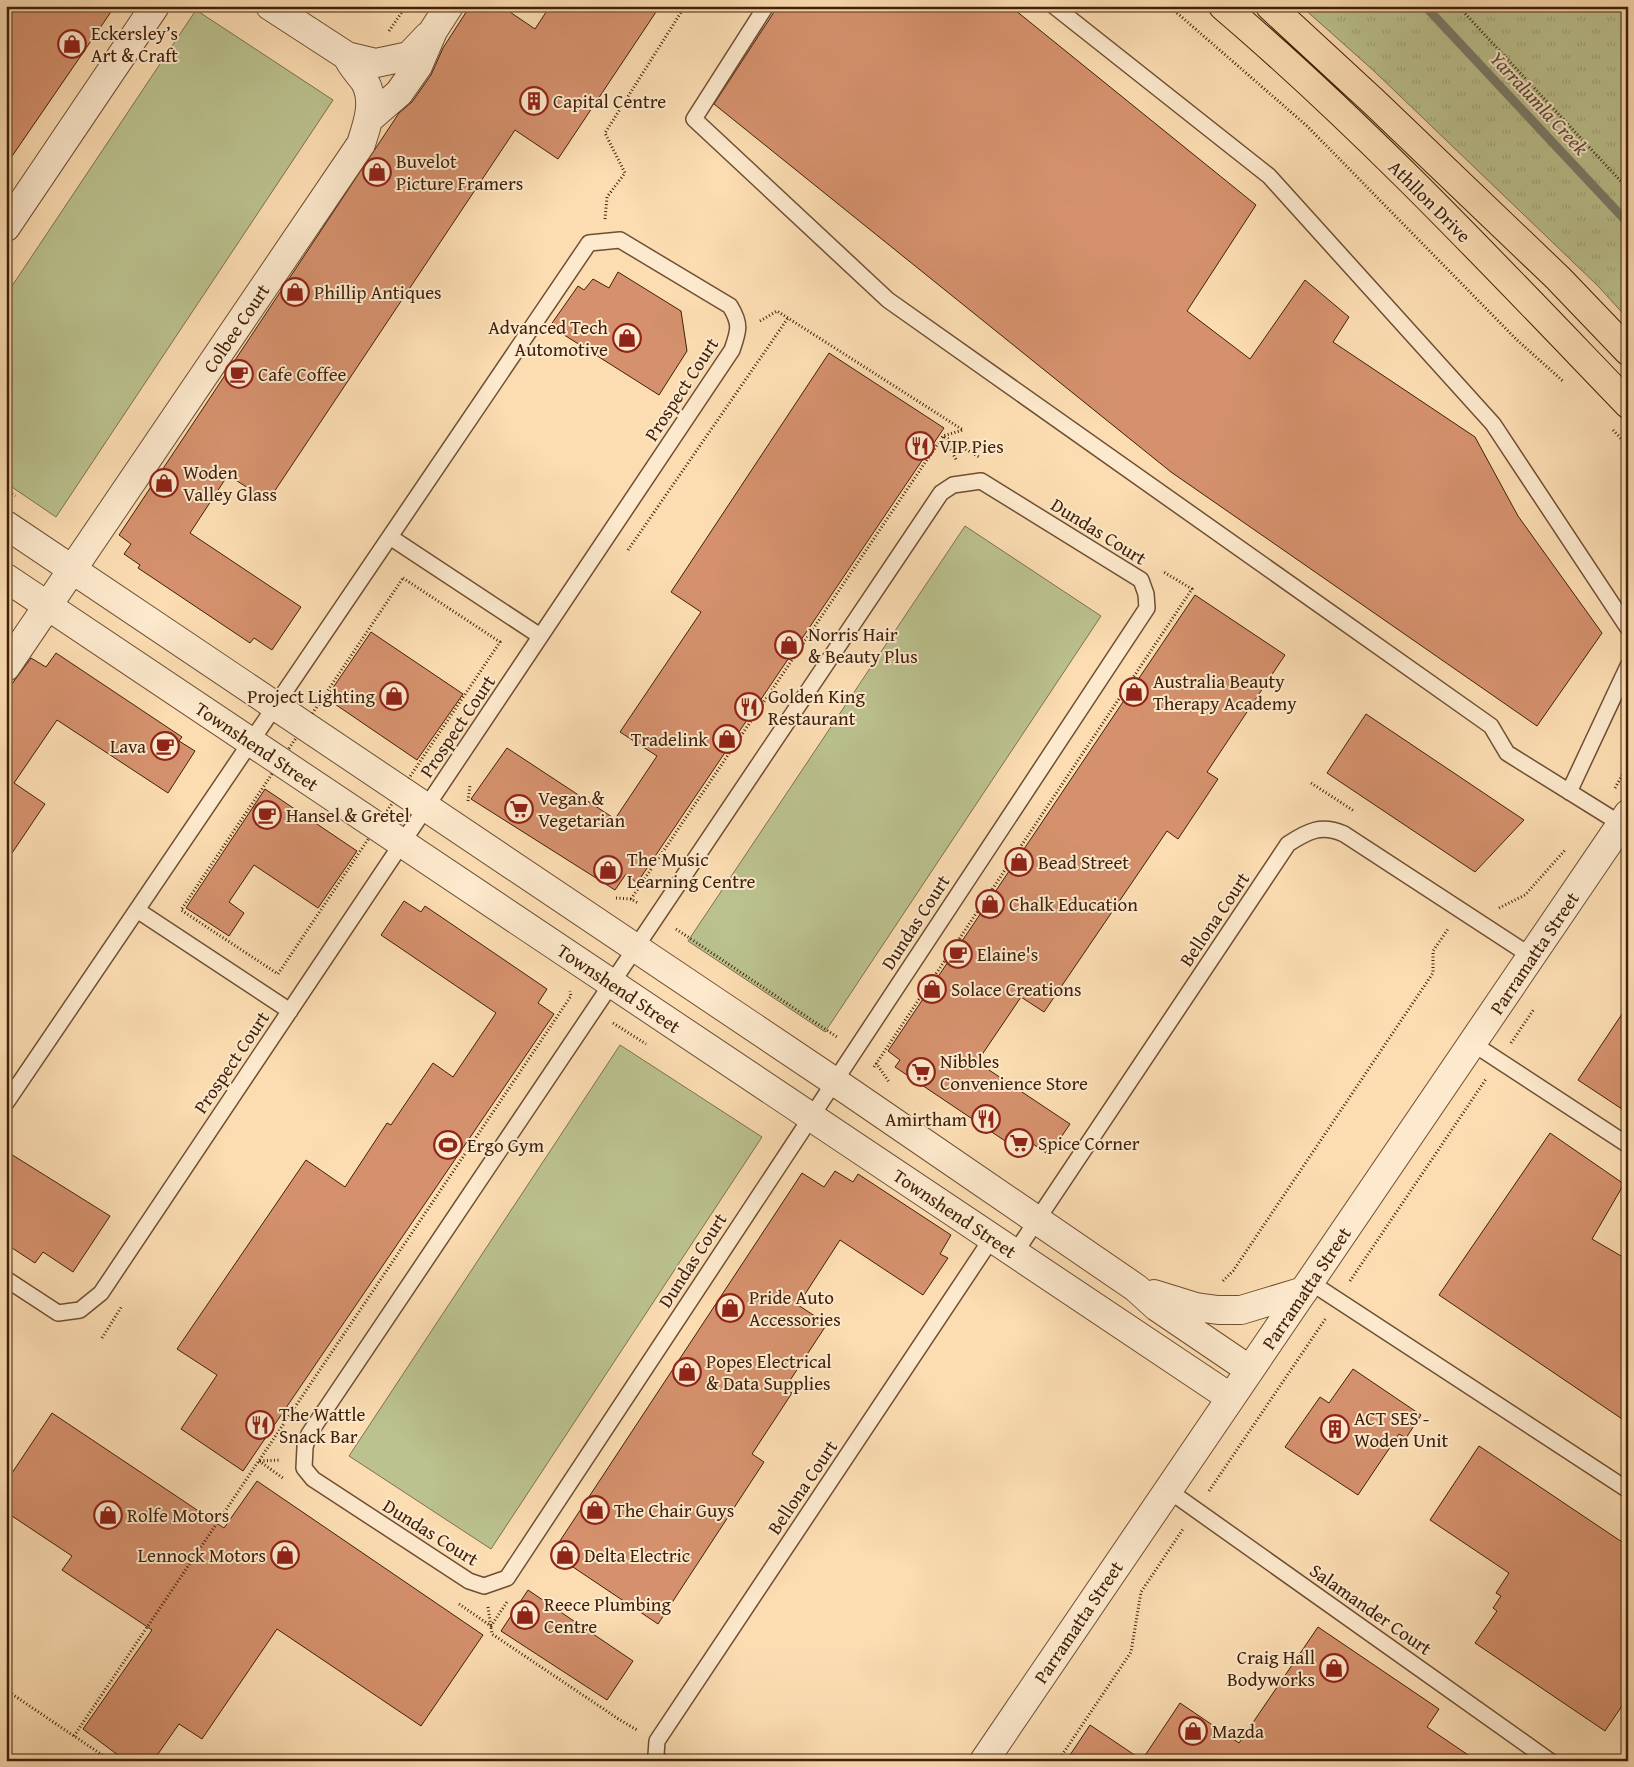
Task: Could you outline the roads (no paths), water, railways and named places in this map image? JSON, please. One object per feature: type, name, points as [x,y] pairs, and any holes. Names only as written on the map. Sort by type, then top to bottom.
[{"type":"main road","name":"Athllon Drive","points":[[1223,6],[1401,170],[1628,404]]},
{"type":"main road","name":"Athllon Drive","points":[[1270,6],[1374,102],[1558,278],[1628,351]]},
{"type":"street","points":[[6,226],[155,6]]},
{"type":"street","name":"Colbee Court","points":[[6,667],[361,144],[369,119],[370,97],[365,83],[350,64],[347,56],[270,6]]},
{"type":"street","points":[[369,119],[399,92],[418,66],[433,31],[449,6]]},
{"type":"street","points":[[347,56],[376,63],[409,56],[433,31]]},
{"type":"street","points":[[6,525],[834,1081],[1136,1288],[1157,1307],[1250,1370]]},
{"type":"street","name":"Townshend Street","points":[[6,578],[1231,1398]]},
{"type":"street","name":"Parramatta Street","points":[[984,1761],[1531,956],[1616,817]]},
{"type":"street","points":[[1136,1288],[1196,1307],[1218,1310],[1241,1310],[1307,1286]]},
{"type":"lane","points":[[766,6],[694,119],[888,300],[1491,726],[1507,753],[1569,792],[1616,817]]},
{"type":"lane","points":[[1054,6],[1269,176],[1493,424],[1628,628]]},
{"type":"lane","name":"Prospect Court","points":[[6,1280],[58,1313],[80,1310],[101,1293],[732,350],[738,333],[737,317],[730,306],[620,240],[589,243],[390,538]]},
{"type":"lane","name":"Dundas Court","points":[[981,481],[1141,580],[1146,594],[1147,608],[506,1578],[484,1586],[469,1581],[312,1479],[304,1468],[305,1447],[309,1434],[636,948],[940,493],[953,485],[981,481]]},
{"type":"lane","points":[[6,1103],[390,538],[540,636]]},
{"type":"lane","points":[[1569,792],[1628,666]]},
{"type":"lane","name":"Bellona Court","points":[[1015,1253],[1288,844],[1305,832],[1332,828],[1344,834],[1531,956]]},
{"type":"lane","points":[[137,910],[290,1011]]},
{"type":"lane","points":[[1472,1043],[1628,1145]]},
{"type":"lane","name":"Bellona Court","points":[[658,1761],[656,1755],[657,1741],[992,1238]]},
{"type":"lane","points":[[1307,1286],[1338,1300],[1628,1490]]},
{"type":"lane","name":"Salamander Court","points":[[1168,1490],[1550,1761]]},
{"type":"waterway","name":"Yarralumla Creek","points":[[1425,6],[1628,223]]},
{"type":"place","name":"Eckersley’s Art & Craft","points":[[72,44]]},
{"type":"place","name":"Capital Centre","points":[[534,101]]},
{"type":"place","name":"Buvelot Picture Framers","points":[[377,172]]},
{"type":"place","name":"Phillip Antiques","points":[[295,292]]},
{"type":"place","name":"Advanced Tech Automotive","points":[[627,338]]},
{"type":"place","name":"Cafe Coffee","points":[[239,374]]},
{"type":"place","name":"VIP Pies","points":[[920,446]]},
{"type":"place","name":"Woden Valley Glass","points":[[164,483]]},
{"type":"place","name":"Norris Hair & Beauty Plus","points":[[789,645]]},
{"type":"place","name":"Australia Beauty Therapy Academy","points":[[1134,692]]},
{"type":"place","name":"Project Lighting","points":[[394,696]]},
{"type":"place","name":"Golden King Restaurant","points":[[749,707]]},
{"type":"place","name":"Tradelink","points":[[727,739]]},
{"type":"place","name":"Lava","points":[[165,746]]},
{"type":"place","name":"Vegan & Vegetarian","points":[[519,809]]},
{"type":"place","name":"Hansel & Gretel","points":[[267,815]]},
{"type":"place","name":"Bead Street","points":[[1019,862]]},
{"type":"place","name":"The Music Learning Centre","points":[[608,870]]},
{"type":"place","name":"Chalk Education","points":[[990,904]]},
{"type":"place","name":"Elaine's","points":[[958,954]]},
{"type":"place","name":"Solace Creations","points":[[932,989]]},
{"type":"place","name":"Nibbles Convenience Store","points":[[921,1072]]},
{"type":"place","name":"Amirtham","points":[[986,1119]]},
{"type":"place","name":"Spice Corner","points":[[1019,1143]]},
{"type":"place","name":"Ergo Gym","points":[[448,1145]]},
{"type":"place","name":"Pride Auto Accessories","points":[[730,1308]]},
{"type":"place","name":"Popes Electrical & Data Supplies","points":[[687,1372]]},
{"type":"place","name":"The Wattle Snack Bar","points":[[260,1425]]},
{"type":"place","name":"ACT SES - Woden Unit","points":[[1335,1429]]},
{"type":"place","name":"The Chair Guys","points":[[595,1510]]},
{"type":"place","name":"Rolfe Motors","points":[[108,1515]]},
{"type":"place","name":"Lennock Motors","points":[[285,1555]]},
{"type":"place","name":"Delta Electric","points":[[565,1555]]},
{"type":"place","name":"Reece Plumbing Centre","points":[[525,1615]]},
{"type":"place","name":"Craig Hall Bodyworks","points":[[1334,1668]]},
{"type":"place","name":"Mazda","points":[[1193,1731]]}]
